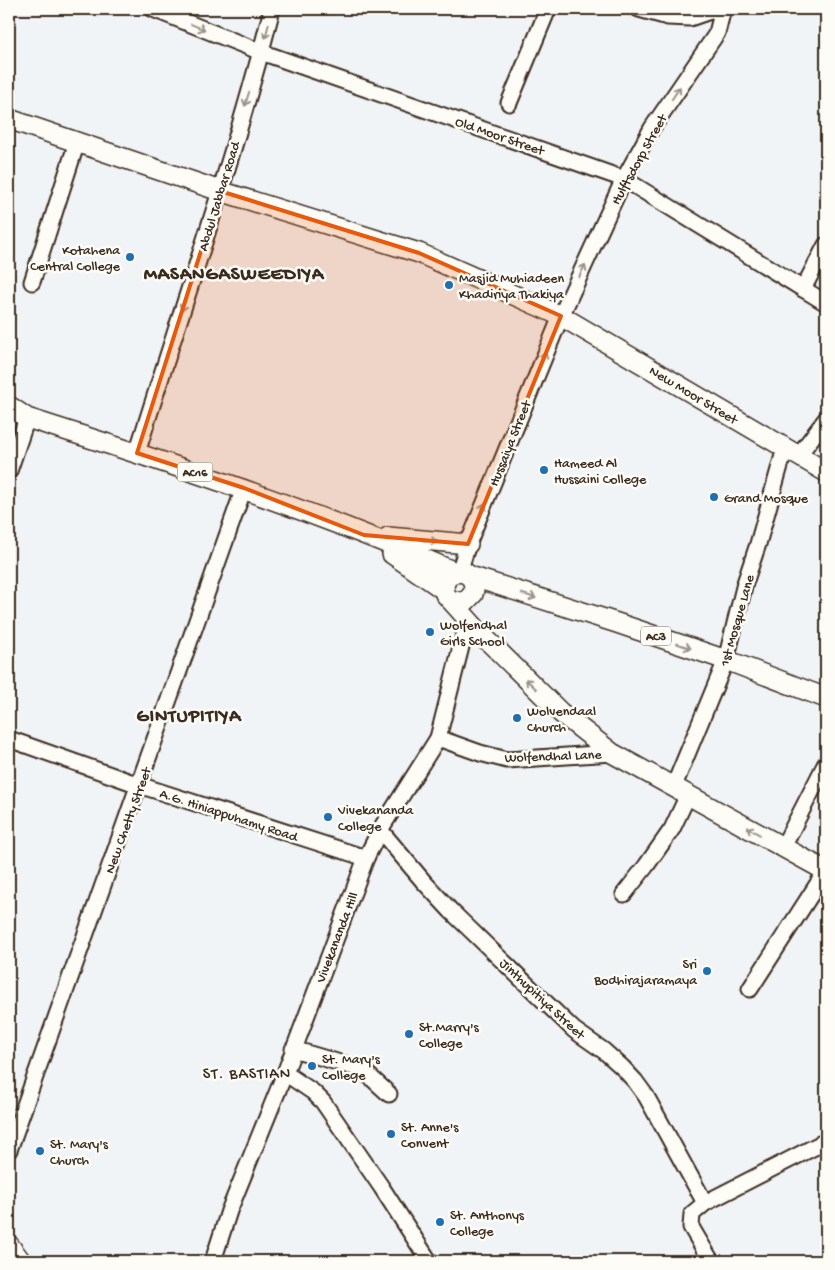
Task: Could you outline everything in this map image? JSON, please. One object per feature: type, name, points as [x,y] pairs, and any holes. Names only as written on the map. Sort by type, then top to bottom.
[{"type":"main road","name":"New Moor Street","points":[[9,118],[220,191],[419,253],[561,316],[826,472]]},
{"type":"main road","name":"AC16","points":[[17,415],[244,488],[461,573]]},
{"type":"main road","name":"AC16","points":[[364,536],[455,596]]},
{"type":"main road","points":[[364,536],[468,544]]},
{"type":"main road","points":[[455,596],[474,590],[473,580],[461,573],[448,576],[445,580],[468,619],[561,713],[612,753],[826,871]]},
{"type":"main road","name":"AC3","points":[[461,573],[726,660],[826,698]]},
{"type":"main road","points":[[9,1245],[21,1261]]},
{"type":"street","name":"Old Moor Street","points":[[153,9],[261,52],[624,179],[826,303]]},
{"type":"street","name":"Abdul Jabbar Road","points":[[137,453],[220,191],[272,9]]},
{"type":"street","points":[[509,103],[548,9]]},
{"type":"street","points":[[639,9],[668,17],[690,18],[716,9]]},
{"type":"street","name":"Hulftsdorp Street","points":[[561,316],[624,179],[652,128],[717,33],[723,9]]},
{"type":"street","points":[[32,282],[76,142]]},
{"type":"street","points":[[803,289],[826,245]]},
{"type":"street","name":"Hussaiya Street","points":[[461,573],[468,544],[561,316]]},
{"type":"street","points":[[9,471],[17,415]]},
{"type":"street","points":[[792,452],[826,419]]},
{"type":"street","name":"1st Mosque Lane","points":[[624,894],[672,829],[681,791],[726,660],[758,544],[792,452]]},
{"type":"street","name":"New Chetty Street","points":[[9,1150],[244,488]]},
{"type":"street","name":"Vivekananda Hill","points":[[213,1261],[229,1211],[285,1074],[366,858],[380,830],[438,738],[468,619]]},
{"type":"street","name":"Wolfendhal Lane","points":[[438,738],[480,753],[507,760],[612,753]]},
{"type":"street","name":"A.G. Hiniappuhamy Road","points":[[9,739],[139,785],[366,858]]},
{"type":"street","points":[[783,847],[826,763]]},
{"type":"street","name":"Jinthupitiya Street","points":[[380,830],[451,911],[574,1030],[604,1051],[635,1080],[646,1096],[705,1203]]},
{"type":"street","points":[[750,989],[826,871]]},
{"type":"street","points":[[293,1049],[357,1068],[365,1072],[389,1094]]},
{"type":"street","points":[[285,1074],[313,1092],[323,1102],[361,1156],[429,1261]]},
{"type":"street","points":[[711,1261],[691,1227],[692,1214],[705,1203],[826,1141]]},
{"type":"highlighted area","points":[[220,191],[419,253],[561,316],[468,544],[364,535],[244,488],[137,453]]},
{"type":"place","name":"Kotahena Central College","points":[[130,257]]},
{"type":"place","name":"Masjid Muhiadeen Khadiriya Thakiya","points":[[449,285]]},
{"type":"place","name":"Hameed Al Hussaini College","points":[[544,470]]},
{"type":"place","name":"Grand Mosque","points":[[714,497]]},
{"type":"place","name":"Wolfendhal Girls School","points":[[430,632]]},
{"type":"place","name":"Wolvendaal Church","points":[[517,718]]},
{"type":"place","name":"Vivekananda College","points":[[328,817]]},
{"type":"place","name":"Sri Bodhirajaramaya","points":[[707,971]]},
{"type":"place","name":"St.Marry's College","points":[[409,1034]]},
{"type":"place","name":"St. Mary's College","points":[[312,1066]]},
{"type":"place","name":"St. Anne's Convent","points":[[391,1134]]},
{"type":"place","name":"St. Mary's Church","points":[[40,1151]]},
{"type":"place","name":"St. Anthonys College","points":[[440,1222]]},
{"type":"district","name":"MASANGASWEEDIYA","points":[[234,272]]},
{"type":"district","name":"GINTUPITIYA","points":[[189,714]]},
{"type":"district","name":"ST. BASTIAN","points":[[247,1072]]}]
